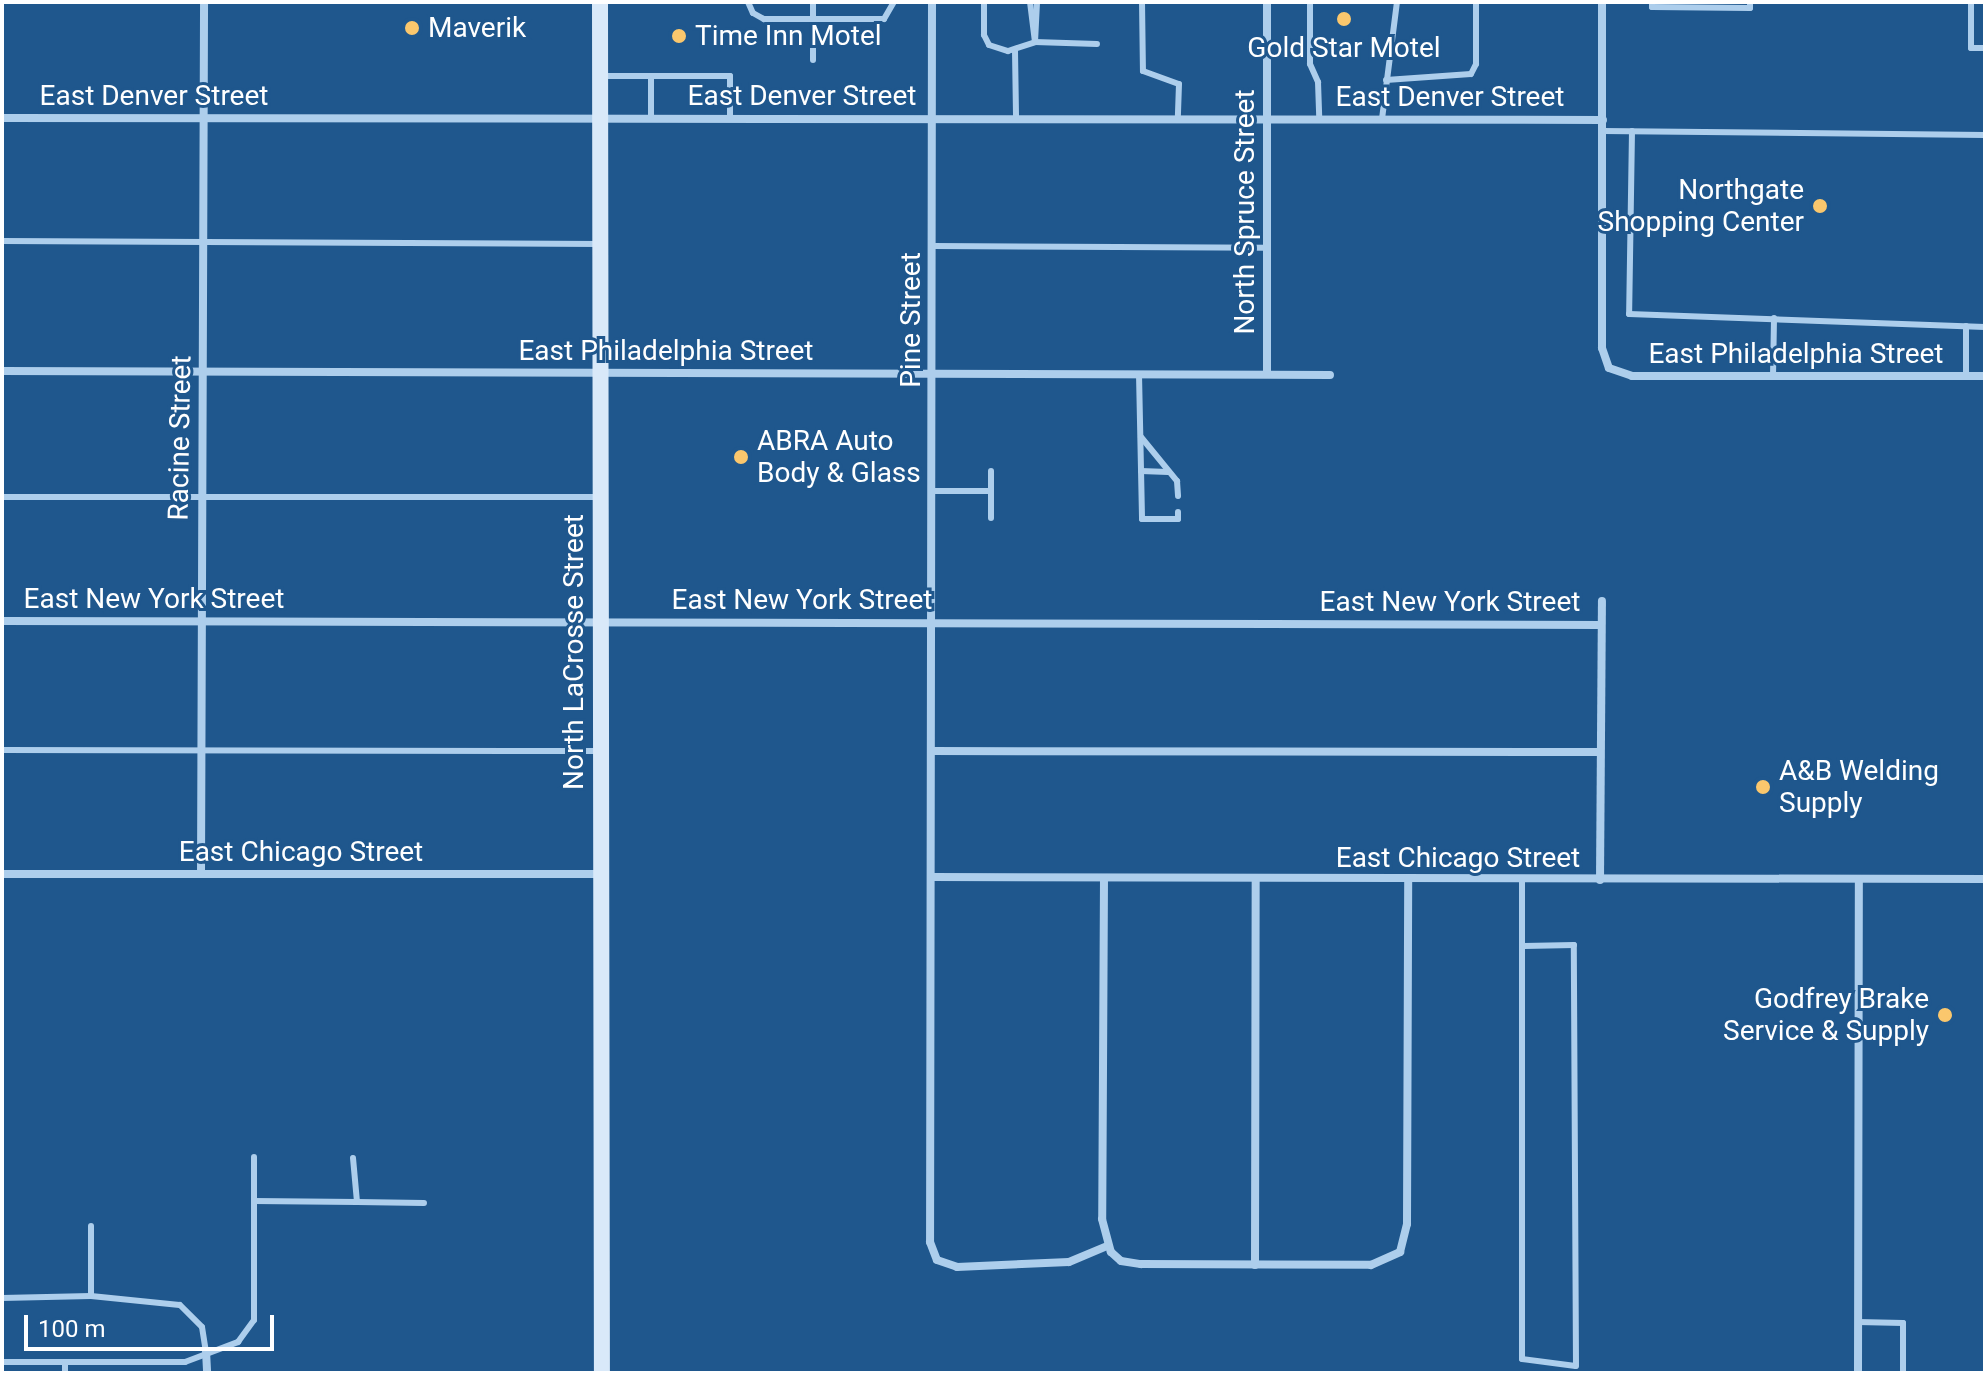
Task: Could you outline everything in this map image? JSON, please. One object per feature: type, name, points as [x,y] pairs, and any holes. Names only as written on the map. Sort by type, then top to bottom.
[{"type":"main road","name":"North LaCrosse Street","points":[[600,2],[602,1373]]},
{"type":"street","name":"Racine Street","points":[[201,874],[204,2]]},
{"type":"street","name":"Pine Street","points":[[932,2],[932,1253],[957,1267],[1042,1265],[1080,1259],[1107,1246]]},
{"type":"street","name":"North Spruce Street","points":[[1267,2],[1267,374]]},
{"type":"street","points":[[1602,2],[1603,131]]},
{"type":"street","name":"East Denver Street","points":[[2,118],[1603,120]]},
{"type":"street","name":"East Philadelphia Street","points":[[1603,131],[1602,348],[1609,368],[1632,376],[1985,376]]},
{"type":"street","name":"East Philadelphia Street","points":[[2,371],[1330,375]]},
{"type":"street","points":[[1600,880],[1602,601]]},
{"type":"street","name":"East New York Street","points":[[2,621],[600,620],[1601,625]]},
{"type":"street","points":[[932,751],[1600,752]]},
{"type":"street","name":"East Chicago Street","points":[[2,874],[600,874]]},
{"type":"street","name":"East Chicago Street","points":[[932,877],[1985,879]]},
{"type":"street","points":[[1104,878],[1102,1219],[1107,1246],[1129,1263],[1255,1265],[1371,1265],[1392,1259],[1404,1245],[1408,879]]},
{"type":"street","points":[[1255,1265],[1256,879]]},
{"type":"street","points":[[1858,1373],[1859,879]]},
{"type":"street","points":[[206,1351],[207,1373]]},
{"type":"lane","points":[[748,2],[753,13],[764,19],[884,19],[894,2]]},
{"type":"lane","points":[[813,2],[813,60]]},
{"type":"lane","points":[[984,2],[984,35],[989,45],[1015,51],[1035,42],[1097,44]]},
{"type":"lane","points":[[1030,2],[1035,42]]},
{"type":"lane","points":[[1035,42],[1037,2]]},
{"type":"lane","points":[[1142,2],[1143,71],[1179,84],[1178,118]]},
{"type":"lane","points":[[1310,2],[1310,64],[1318,82],[1319,118]]},
{"type":"lane","points":[[1382,119],[1397,2]]},
{"type":"lane","points":[[1386,80],[1471,74],[1476,64],[1476,2]]},
{"type":"lane","points":[[1652,2],[1652,7],[1750,8],[1750,2]]},
{"type":"lane","points":[[1971,2],[1971,48],[1985,48]]},
{"type":"lane","points":[[1015,51],[1016,118]]},
{"type":"lane","points":[[600,76],[730,76],[730,118]]},
{"type":"lane","points":[[651,76],[651,118]]},
{"type":"lane","points":[[1603,131],[1985,135]]},
{"type":"lane","points":[[1632,131],[1629,314],[1985,327]]},
{"type":"lane","points":[[2,241],[600,244]]},
{"type":"lane","points":[[933,246],[1268,248]]},
{"type":"lane","points":[[1773,376],[1774,318]]},
{"type":"lane","points":[[1966,326],[1966,376]]},
{"type":"lane","points":[[1139,374],[1142,519],[1178,519],[1178,512]]},
{"type":"lane","points":[[1140,436],[1177,481],[1178,496]]},
{"type":"lane","points":[[991,471],[991,518]]},
{"type":"lane","points":[[1141,471],[1168,472]]},
{"type":"lane","points":[[933,491],[991,491]]},
{"type":"lane","points":[[2,497],[600,497]]},
{"type":"lane","points":[[2,750],[600,751]]},
{"type":"lane","points":[[1522,880],[1522,946],[1522,1359],[1576,1366],[1574,945],[1522,946]]},
{"type":"lane","points":[[2,1362],[185,1362],[206,1351],[238,1342],[254,1320],[254,1157]]},
{"type":"lane","points":[[353,1158],[357,1202]]},
{"type":"lane","points":[[254,1201],[424,1203]]},
{"type":"lane","points":[[91,1226],[91,1296]]},
{"type":"lane","points":[[2,1298],[91,1296],[180,1305],[202,1327],[206,1351]]},
{"type":"lane","points":[[1858,1322],[1903,1323],[1903,1373]]},
{"type":"lane","points":[[65,1362],[65,1373]]},
{"type":"place","name":"Gold Star Motel","points":[[1344,19]]},
{"type":"place","name":"Maverik","points":[[412,28]]},
{"type":"place","name":"Time Inn Motel","points":[[679,36]]},
{"type":"place","name":"Northgate Shopping Center","points":[[1820,206]]},
{"type":"place","name":"ABRA Auto Body & Glass","points":[[741,457]]},
{"type":"place","name":"A&B Welding Supply","points":[[1763,787]]},
{"type":"place","name":"Godfrey Brake Service & Supply","points":[[1945,1015]]}]
